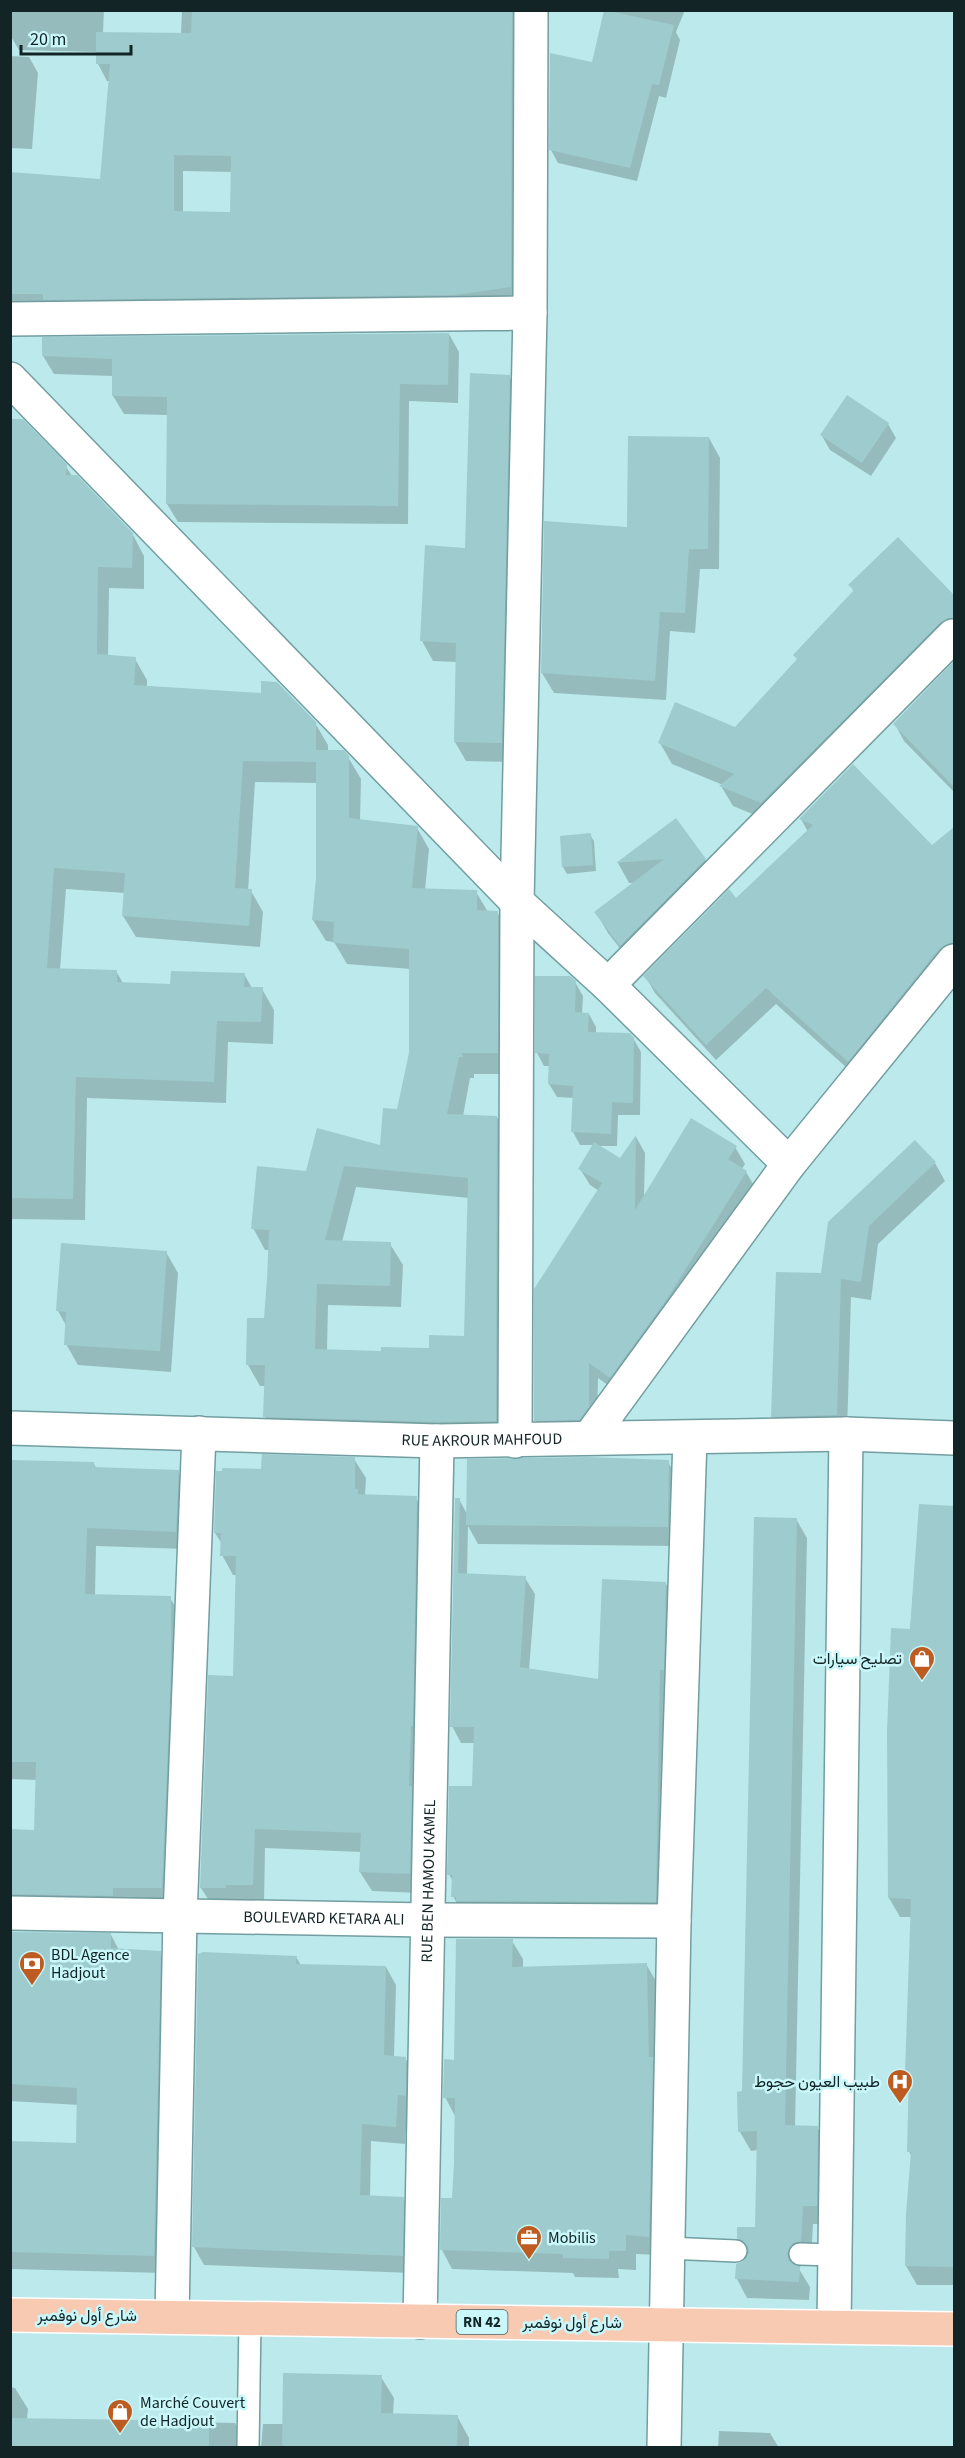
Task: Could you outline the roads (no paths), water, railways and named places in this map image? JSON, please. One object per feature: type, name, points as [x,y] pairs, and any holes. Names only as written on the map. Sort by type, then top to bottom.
[{"type":"main road","name":"شارع أول نوفمبر","points":[[10,2315],[954,2329]]},
{"type":"street","points":[[515,1441],[517,902],[530,313],[531,10]]},
{"type":"street","points":[[10,319],[530,313]]},
{"type":"street","points":[[10,379],[517,902],[608,985],[789,1164]]},
{"type":"street","points":[[608,985],[954,637]]},
{"type":"street","points":[[590,1437],[789,1164],[954,961]]},
{"type":"street","name":"RUE AKROUR MAHFOUD","points":[[10,1428],[436,1441],[846,1434],[954,1438]]},
{"type":"street","points":[[172,2316],[180,1916],[199,1432]]},
{"type":"street","points":[[834,2326],[846,1434]]},
{"type":"street","points":[[664,2448],[674,1921],[690,1438]]},
{"type":"street","name":"RUE BEN HAMOU KAMEL","points":[[420,2322],[436,1441]]},
{"type":"street","name":"BOULEVARD KETARA ALI","points":[[10,1913],[427,1920],[674,1921]]},
{"type":"lane","points":[[667,2248],[736,2252]]},
{"type":"lane","points":[[800,2254],[834,2255]]},
{"type":"lane","points":[[248,2448],[250,2320]]},
{"type":"place","name":"تصليح سيارات","points":[[922,1682]]},
{"type":"place","name":"BDL Agence Hadjout","points":[[32,1987]]},
{"type":"place","name":"طبيب العيون حجوط","points":[[900,2105]]},
{"type":"place","name":"Mobilis","points":[[529,2261]]},
{"type":"place","name":"Marché Couvert de Hadjout","points":[[120,2435]]}]
